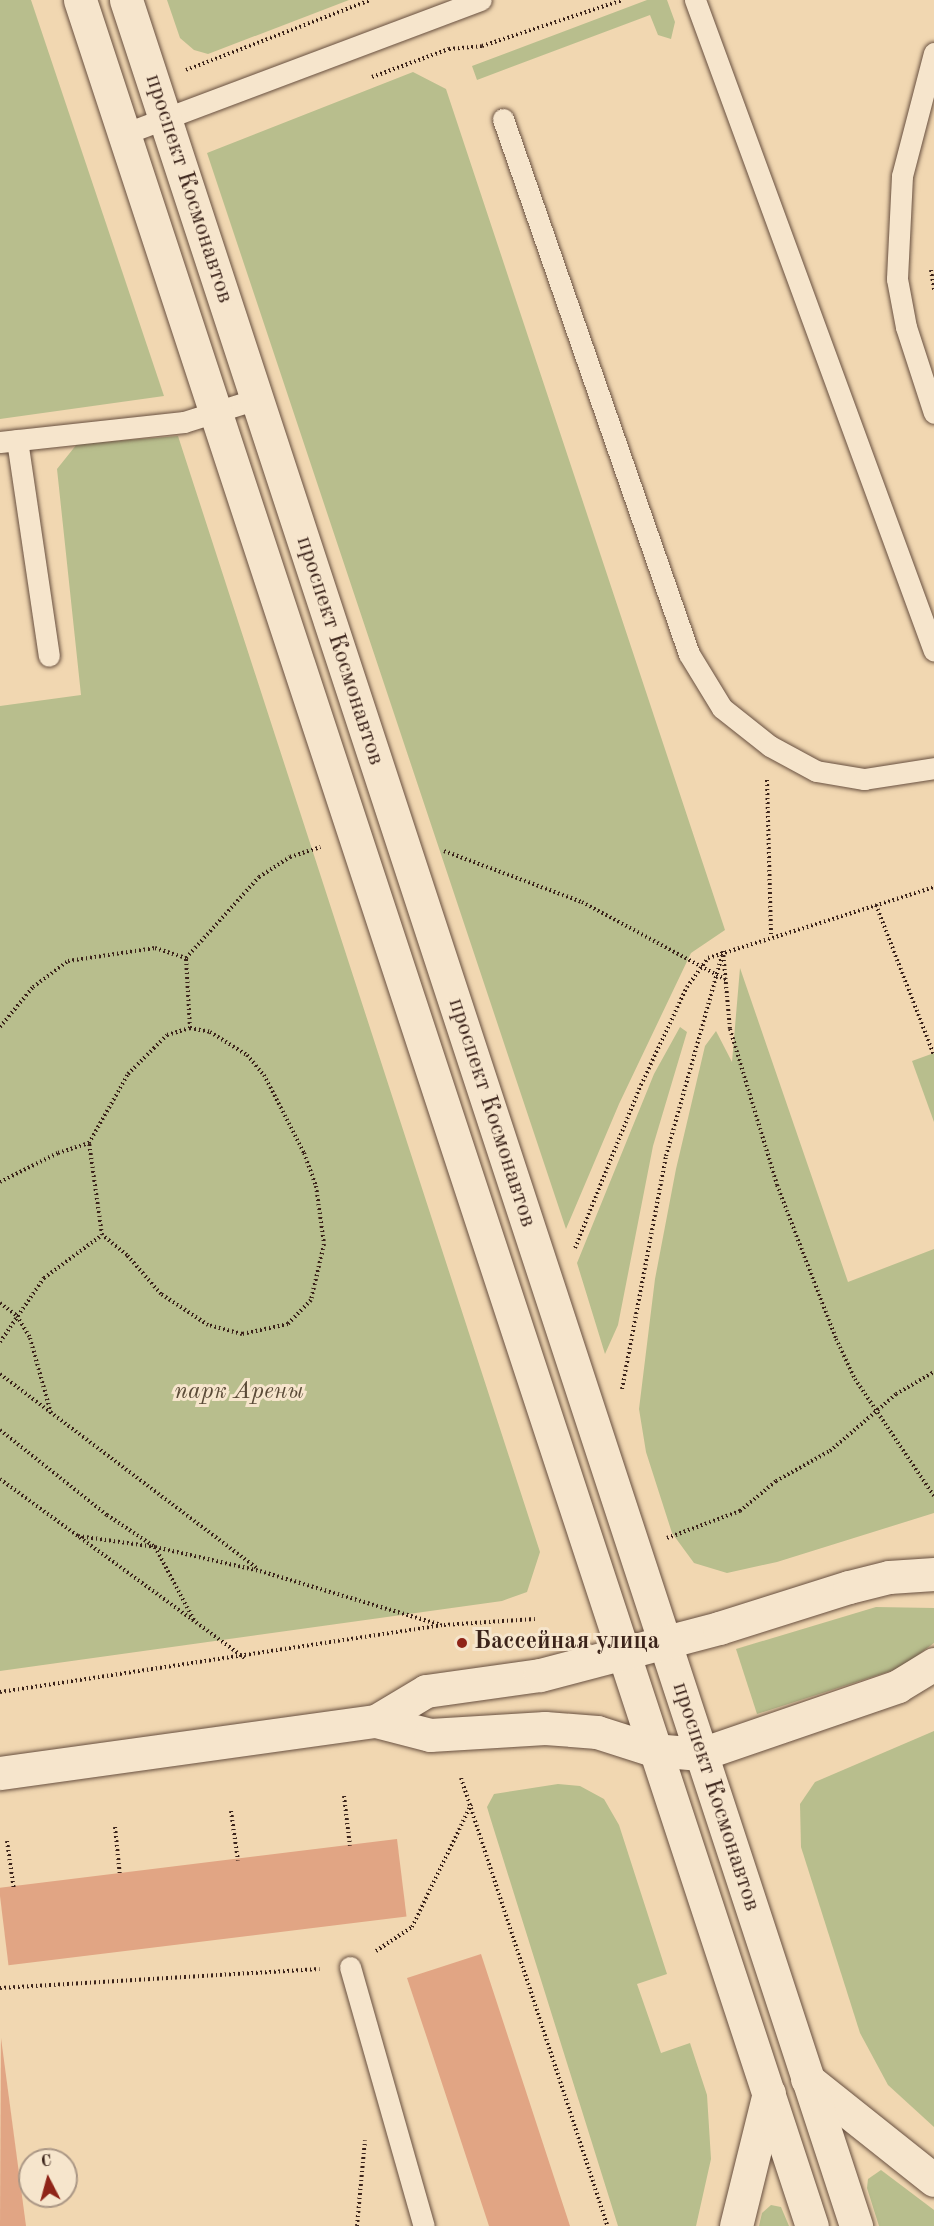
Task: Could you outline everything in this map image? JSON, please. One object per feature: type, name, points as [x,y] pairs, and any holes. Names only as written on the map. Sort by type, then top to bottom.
[{"type":"street","name":"проспект Космонавтов","points":[[80,0],[653,1750],[812,2226]]},
{"type":"street","name":"проспект Космонавтов","points":[[126,0],[856,2226]]},
{"type":"street","points":[[0,1773],[376,1720],[426,1692],[540,1675],[623,1654],[849,1587],[889,1577],[934,1574]]},
{"type":"street","points":[[376,1720],[430,1735],[545,1728],[597,1732],[653,1750],[701,1754],[898,1686],[934,1664]]},
{"type":"street","points":[[807,2079],[934,2180]]},
{"type":"street","points":[[736,2226],[769,2093]]},
{"type":"lane","points":[[695,0],[934,651]]},
{"type":"lane","points":[[124,134],[478,1]]},
{"type":"lane","points":[[934,53],[925,73],[902,176],[897,279],[906,327],[934,413]]},
{"type":"lane","points":[[503,119],[689,654],[722,708],[770,746],[816,771],[864,780],[934,768]]},
{"type":"lane","points":[[49,656],[9,441],[216,414],[257,399]]},
{"type":"lane","points":[[350,1967],[424,2226]]},
{"type":"path","points":[[180,72],[370,0]]},
{"type":"path","points":[[359,82],[449,49],[482,46],[623,0]]},
{"type":"path","points":[[770,746],[771,935]]},
{"type":"path","points":[[190,1028],[186,958],[259,877],[290,857],[324,846]]},
{"type":"path","points":[[436,849],[582,902],[726,980]]},
{"type":"path","points":[[572,1257],[641,1085],[702,965],[723,951],[934,887]]},
{"type":"path","points":[[876,905],[934,1055]]},
{"type":"path","points":[[0,1027],[33,987],[68,961],[155,948],[186,958]]},
{"type":"path","points":[[621,1392],[666,1156],[723,951]]},
{"type":"path","points":[[723,951],[730,1029],[777,1185],[837,1339],[875,1411],[934,1496]]},
{"type":"path","points":[[0,1182],[58,1153],[89,1143],[145,1054],[168,1035],[190,1028],[210,1032],[247,1055],[293,1125],[322,1218],[321,1270],[311,1300],[288,1324],[243,1334],[208,1325],[161,1294],[102,1235],[89,1143]]},
{"type":"path","points":[[0,1342],[44,1278],[102,1235]]},
{"type":"path","points":[[0,1303],[17,1316],[30,1338],[51,1413]]},
{"type":"path","points":[[663,1540],[740,1511],[777,1481],[830,1451],[875,1411],[934,1372]]},
{"type":"path","points":[[0,1374],[260,1571]]},
{"type":"path","points":[[0,1430],[107,1515],[155,1547],[194,1621]]},
{"type":"path","points":[[0,1479],[245,1659]]},
{"type":"path","points":[[77,1536],[155,1547],[260,1571],[444,1625]]},
{"type":"path","points":[[0,1692],[245,1659],[444,1625],[535,1619]]},
{"type":"path","points":[[462,1778],[607,2226]]},
{"type":"path","points":[[344,1796],[350,1846]]},
{"type":"path","points":[[0,1988],[350,1967],[412,1927],[471,1804]]},
{"type":"path","points":[[231,1811],[238,1861]]},
{"type":"path","points":[[115,1827],[120,1876]]},
{"type":"path","points":[[7,1841],[14,1890]]},
{"type":"path","points":[[357,2226],[368,2128]]},
{"type":"green space","points":[[0,0],[31,0],[164,396],[0,419]]},
{"type":"green space","points":[[167,0],[349,0],[208,54],[194,50],[180,38]]},
{"type":"green space","points":[[647,0],[667,0],[675,22],[671,39],[658,35],[650,15],[477,80],[472,66]]},
{"type":"green space","points":[[413,72],[446,89],[725,930],[691,953],[619,1104],[566,1229],[207,153]]},
{"type":"green space","name":"парк Арены","points":[[178,436],[540,1552],[527,1592],[502,1601],[0,1671],[0,706],[81,695],[57,469],[77,444]]},
{"type":"green space","points":[[740,968],[848,1282],[934,1249],[934,1513],[777,1562],[727,1573],[694,1563],[672,1533],[646,1452],[639,1409],[655,1279],[676,1169],[705,1046],[716,1031],[732,1062]]},
{"type":"green space","points":[[680,1027],[687,1032],[653,1146],[618,1325],[605,1354],[577,1263],[654,1074]]},
{"type":"green space","points":[[934,1053],[934,1122],[912,1061]]},
{"type":"green space","points":[[876,1607],[934,1608],[934,1643],[900,1668],[757,1714],[736,1649]]},
{"type":"green space","points":[[934,1731],[934,2127],[888,2085],[860,2033],[801,1847],[800,1804],[815,1782]]},
{"type":"green space","points":[[558,1784],[580,1786],[604,1799],[619,1825],[667,1974],[637,1984],[661,2053],[690,2043],[707,2095],[711,2159],[696,2226],[618,2226],[490,1817],[487,1807],[494,1794]]},
{"type":"green space","points":[[881,2170],[934,2210],[934,2226],[879,2226],[867,2188],[868,2179]]},
{"type":"green space","points":[[771,2205],[781,2207],[789,2226],[759,2226],[762,2213]]},
{"type":"building","points":[[397,1839],[407,1916],[8,1965],[0,1888]]},
{"type":"building","points":[[481,1954],[570,2226],[489,2226],[407,1978]]},
{"type":"building","points":[[1,2038],[18,2166],[18,2208],[24,2208],[26,2226],[0,2226]]},
{"type":"place","name":"Бассейная улица","points":[[462,1643]]}]
